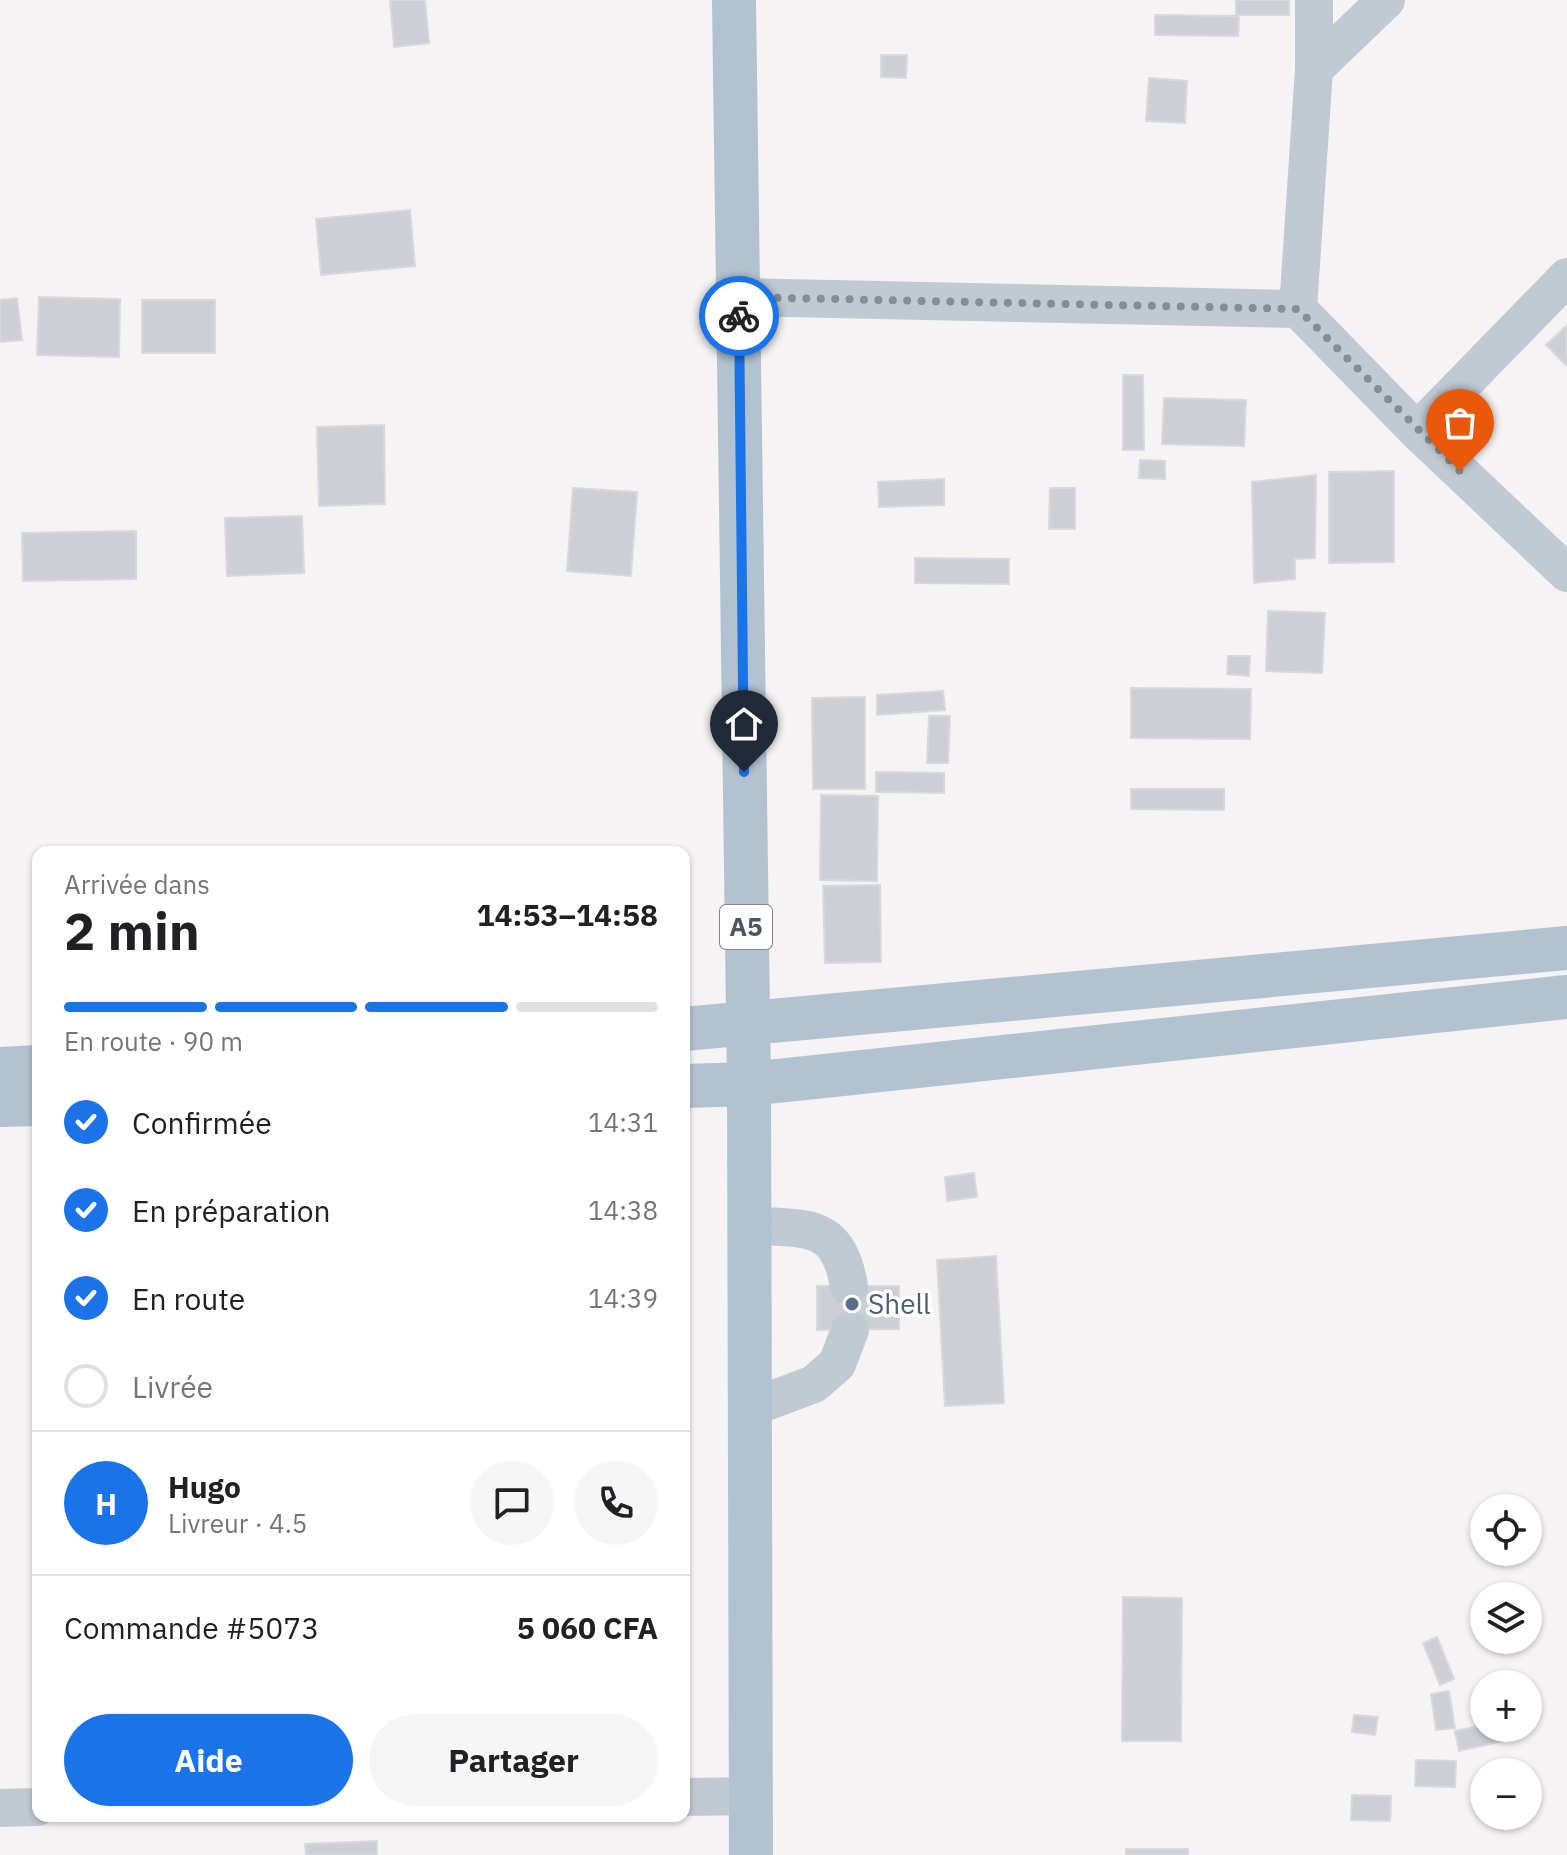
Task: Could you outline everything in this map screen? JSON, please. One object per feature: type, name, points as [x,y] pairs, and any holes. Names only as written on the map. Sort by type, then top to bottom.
[{"type":"main road","name":"A5","points":[[734,0],[749,1084],[751,1855]]},
{"type":"main road","points":[[690,1029],[1567,948]]},
{"type":"main road","points":[[690,1086],[749,1084],[1567,997]]},
{"type":"main road","points":[[0,1069],[32,1067]]},
{"type":"main road","points":[[0,1105],[32,1104]]},
{"type":"street","points":[[1298,309],[1314,69],[1314,0]]},
{"type":"street","points":[[1314,69],[1386,0]]},
{"type":"street","points":[[1417,431],[1567,277]]},
{"type":"street","points":[[739,297],[1298,309],[1417,431],[1567,573]]},
{"type":"street","points":[[749,1225],[809,1230],[834,1241],[845,1260],[849,1286]]},
{"type":"street","points":[[750,1408],[814,1384],[837,1364],[850,1330]]},
{"type":"street","points":[[690,1797],[753,1796]]},
{"type":"street","points":[[0,1808],[32,1807]]},
{"type":"building","points":[[390,0],[425,0],[429,43],[394,47]]},
{"type":"building","points":[[1236,0],[1289,0],[1289,15],[1236,15]]},
{"type":"building","points":[[1155,15],[1239,16],[1238,36],[1155,35]]},
{"type":"building","points":[[881,55],[907,55],[906,78],[881,77]]},
{"type":"building","points":[[1149,78],[1187,81],[1185,123],[1146,121]]},
{"type":"building","points":[[410,210],[415,266],[321,275],[316,219]]},
{"type":"building","points":[[39,297],[120,299],[119,357],[37,355]]},
{"type":"building","points":[[17,298],[22,340],[0,342],[0,300]]},
{"type":"building","points":[[142,300],[215,300],[215,353],[142,353]]},
{"type":"building","points":[[1567,325],[1567,366],[1546,345]]},
{"type":"building","points":[[1123,375],[1143,375],[1144,450],[1123,450]]},
{"type":"building","points":[[1164,398],[1246,400],[1244,446],[1162,444]]},
{"type":"building","points":[[384,425],[385,504],[319,506],[317,427]]},
{"type":"building","points":[[1140,460],[1165,461],[1165,479],[1139,478]]},
{"type":"building","points":[[1394,471],[1394,562],[1329,563],[1329,472]]},
{"type":"building","points":[[1316,475],[1315,558],[1295,559],[1295,579],[1254,583],[1252,482]]},
{"type":"building","points":[[944,479],[944,505],[879,507],[878,482]]},
{"type":"building","points":[[573,488],[637,492],[631,576],[567,571]]},
{"type":"building","points":[[1050,488],[1075,488],[1075,529],[1049,529]]},
{"type":"building","points":[[302,516],[304,573],[227,576],[225,518]]},
{"type":"building","points":[[136,531],[136,579],[23,581],[22,533]]},
{"type":"building","points":[[915,558],[1009,559],[1009,584],[915,583]]},
{"type":"building","points":[[1268,611],[1325,613],[1322,673],[1266,671]]},
{"type":"building","points":[[1228,656],[1250,656],[1249,676],[1227,674]]},
{"type":"building","points":[[1131,688],[1251,689],[1250,739],[1131,738]]},
{"type":"building","points":[[943,691],[945,710],[877,715],[877,695]]},
{"type":"building","points":[[865,697],[865,789],[813,789],[812,698]]},
{"type":"building","points":[[929,716],[950,716],[948,763],[927,763]]},
{"type":"building","points":[[876,772],[944,773],[944,793],[876,792]]},
{"type":"building","points":[[1131,789],[1224,789],[1224,810],[1131,809]]},
{"type":"building","points":[[821,795],[878,796],[877,881],[820,880]]},
{"type":"building","points":[[880,885],[881,962],[825,963],[823,886]]},
{"type":"building","points":[[974,1173],[977,1197],[947,1201],[945,1177]]},
{"type":"building","points":[[996,1256],[1004,1403],[945,1406],[937,1260]]},
{"type":"building","points":[[817,1286],[899,1286],[899,1329],[817,1330]]},
{"type":"building","points":[[1123,1597],[1182,1598],[1181,1741],[1122,1741]]},
{"type":"building","points":[[1437,1637],[1454,1679],[1440,1685],[1423,1643]]},
{"type":"building","points":[[1449,1691],[1455,1728],[1436,1730],[1431,1694]]},
{"type":"building","points":[[1354,1715],[1378,1717],[1375,1735],[1352,1732]]},
{"type":"building","points":[[1470,1728],[1470,1742],[1498,1742],[1459,1751],[1455,1731]]},
{"type":"building","points":[[1416,1760],[1456,1761],[1455,1787],[1415,1786]]},
{"type":"building","points":[[1352,1795],[1391,1796],[1390,1821],[1351,1820]]},
{"type":"building","points":[[377,1841],[377,1855],[306,1855],[305,1844]]},
{"type":"building","points":[[1126,1849],[1188,1849],[1188,1855],[1126,1855]]},
{"type":"way so far","points":[[739,316],[739,297],[1298,309],[1460,471]]},
{"type":"place","name":"Shell","points":[[852,1304]]},
{"type":"route","points":[[739,316],[744,772]]}]
